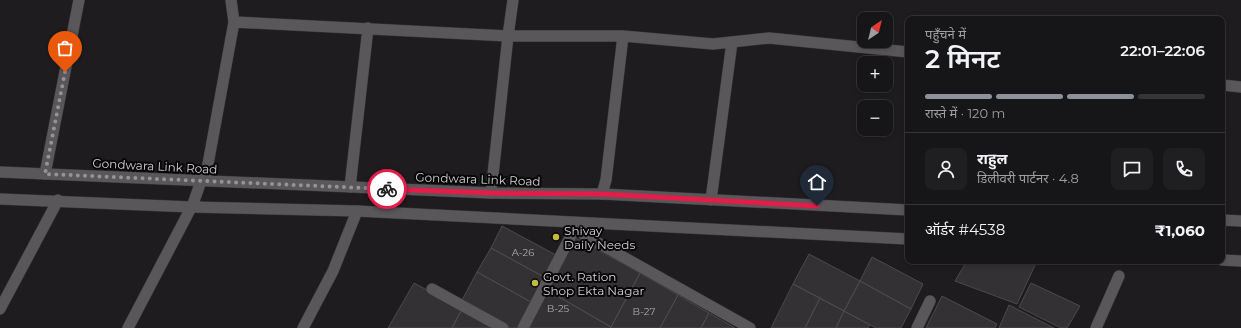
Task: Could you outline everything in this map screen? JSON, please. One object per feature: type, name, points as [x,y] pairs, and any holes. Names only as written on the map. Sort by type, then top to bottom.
[{"type":"street","points":[[45,174],[79,0]]},
{"type":"street","points":[[128,328],[190,207],[201,181],[206,175],[234,22],[231,0]]},
{"type":"street","points":[[492,193],[512,0]]},
{"type":"street","points":[[234,22],[508,36],[623,36],[713,44],[769,38],[905,52]]},
{"type":"street","points":[[350,187],[368,28]]},
{"type":"street","points":[[602,194],[607,172],[623,36]]},
{"type":"street","points":[[711,200],[732,42]]},
{"type":"street","points":[[1225,85],[1241,87]]},
{"type":"street","name":"Gondwara Link Road","points":[[0,172],[492,193],[602,194],[905,210]]},
{"type":"street","points":[[0,199],[58,200],[190,207],[357,211],[577,224],[905,239]]},
{"type":"street","points":[[0,309],[58,200]]},
{"type":"street","points":[[303,328],[333,271],[357,211]]},
{"type":"street","points":[[1225,220],[1241,221]]},
{"type":"street","points":[[523,328],[577,224]]},
{"type":"street","points":[[584,235],[750,328]]},
{"type":"street","points":[[1225,260],[1241,261]]},
{"type":"street","points":[[1096,328],[1119,276]]},
{"type":"street","points":[[432,289],[503,328]]},
{"type":"street","points":[[917,328],[930,301]]},
{"type":"building","points":[[502,226],[556,255],[544,277],[491,248]]},
{"type":"building","points":[[576,238],[640,273],[611,327],[547,290]]},
{"type":"building","points":[[491,248],[544,277],[531,302],[477,272]]},
{"type":"building","points":[[809,254],[860,281],[844,311],[793,284]]},
{"type":"building","points":[[872,257],[923,284],[911,309],[860,281]]},
{"type":"building","points":[[965,264],[1036,264],[1017,304],[955,281]]},
{"type":"building","points":[[477,272],[531,302],[517,328],[509,328],[461,302]]},
{"type":"building","points":[[640,273],[678,295],[660,328],[611,327]]},
{"type":"building","points":[[860,281],[911,309],[901,328],[876,328],[844,311]]},
{"type":"building","points":[[414,283],[462,309],[452,328],[388,328]]},
{"type":"building","points":[[1031,283],[1080,306],[1067,328],[1061,328],[1019,307]]},
{"type":"building","points":[[793,284],[820,298],[805,328],[771,328]]},
{"type":"building","points":[[547,290],[611,327],[527,328]]},
{"type":"building","points":[[678,295],[709,313],[701,328],[660,328]]},
{"type":"building","points":[[942,296],[997,324],[995,328],[926,328]]},
{"type":"building","points":[[820,298],[844,311],[836,328],[805,328]]},
{"type":"building","points":[[1009,305],[1054,328],[999,328]]},
{"type":"building","points":[[462,309],[498,328],[452,328]]},
{"type":"building","points":[[844,311],[870,325],[868,328],[836,328]]},
{"type":"building","points":[[709,313],[735,328],[701,328]]},
{"type":"way so far","points":[[65,72],[45,174],[387,189]]},
{"type":"place","name":"Shivay Daily Needs","points":[[556,237]]},
{"type":"place","name":"Govt. Ration Shop Ekta Nagar","points":[[535,283]]},
{"type":"route","points":[[387,189],[492,193],[602,194],[817,206]]}]
